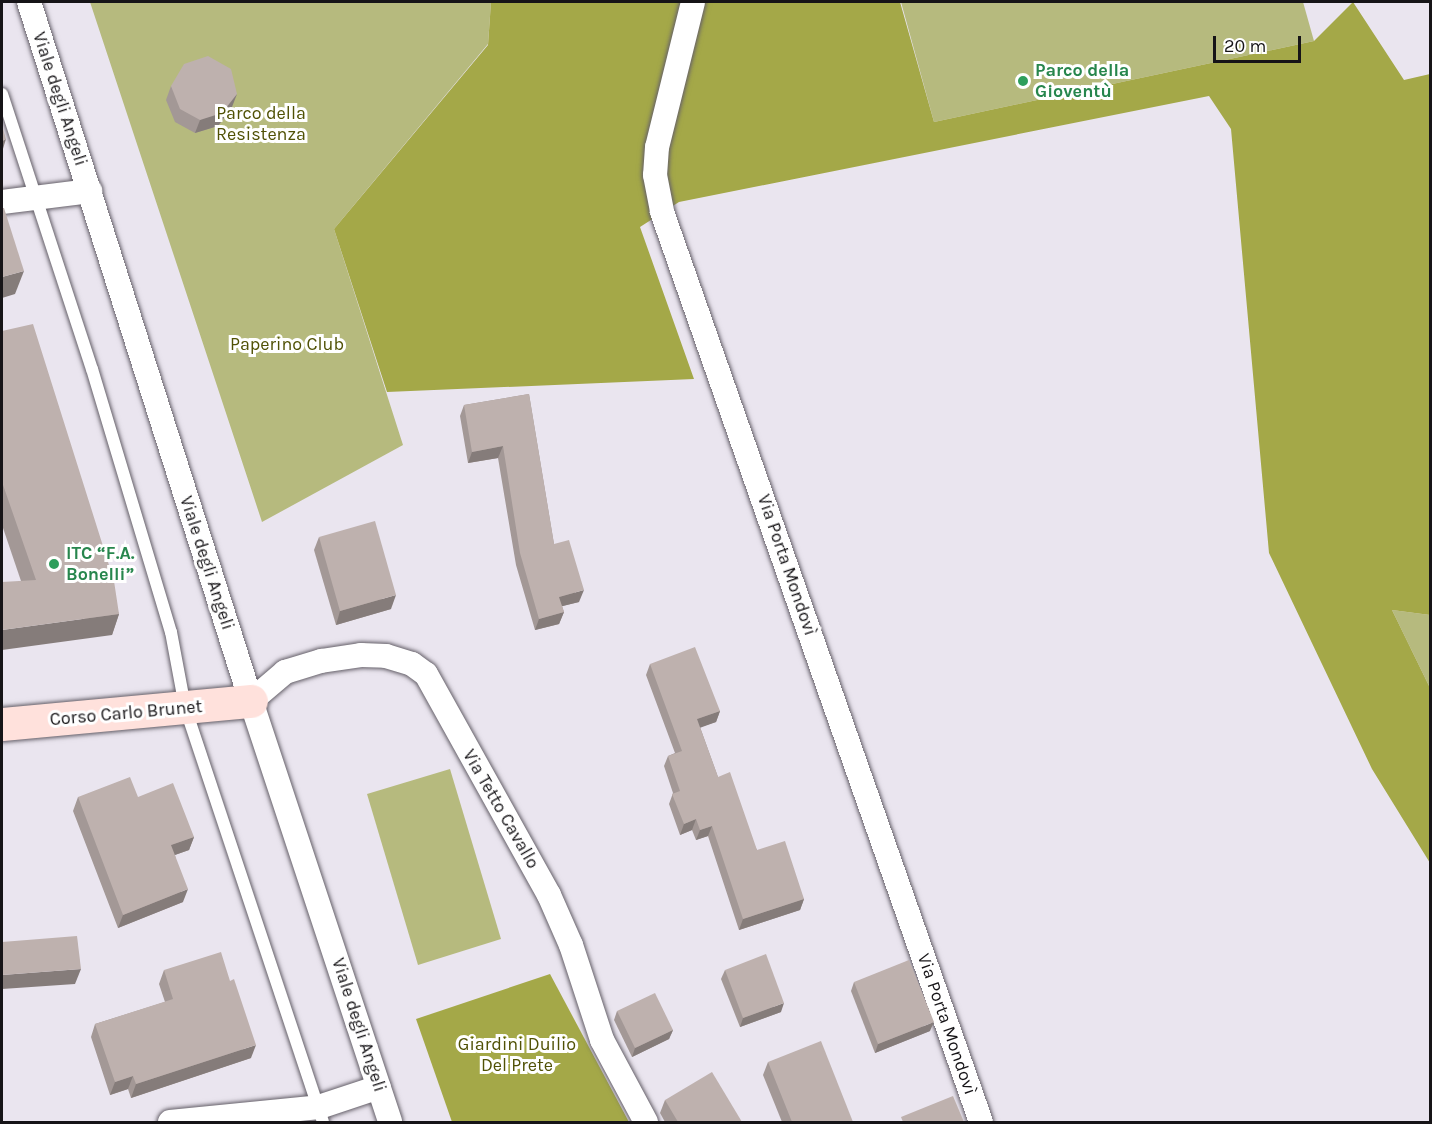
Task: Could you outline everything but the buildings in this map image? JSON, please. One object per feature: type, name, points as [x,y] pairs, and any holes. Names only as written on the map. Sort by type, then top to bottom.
[{"type":"street","name":"Viale degli Angeli","points":[[29,2],[251,701],[390,1122]]},
{"type":"street","name":"Via Porta Mondovì","points":[[693,2],[657,147],[655,175],[662,212],[981,1122]]},
{"type":"street","points":[[2,202],[90,191]]},
{"type":"street","name":"Via Tetto Cavallo","points":[[251,701],[285,672],[321,661],[361,655],[386,656],[412,664],[426,674],[549,895],[571,945],[602,1041],[646,1122]]},
{"type":"street","name":"Corso Carlo Brunet","points":[[2,724],[251,701]]},
{"type":"street","points":[[170,1122],[321,1115],[379,1087]]},
{"type":"lane","points":[[2,94],[34,198],[92,369],[171,632],[185,707],[321,1115]]},
{"type":"green space","name":"Parco della Resistenza","points":[[90,2],[491,2],[488,44],[334,229],[403,445],[262,522]]},
{"type":"green space","points":[[491,2],[900,2],[934,122],[1314,41],[1353,2],[1404,80],[1430,74],[1430,615],[1392,610],[1430,688],[1430,863],[1372,769],[1269,553],[1231,129],[1209,96],[679,202],[640,227],[694,379],[387,392],[334,229],[488,45]]},
{"type":"green space","name":"Parco della Gioventù","points":[[901,2],[1303,2],[1314,41],[934,122]]},
{"type":"green space","points":[[1392,610],[1430,615],[1430,688]]},
{"type":"green space","points":[[450,769],[501,939],[418,965],[367,794]]},
{"type":"green space","name":"Giardini Duilio Del Prete","points":[[550,974],[629,1122],[452,1122],[416,1019]]},
{"type":"place","name":"Parco della Gioventù","points":[[1023,81]]},
{"type":"place","name":"ITC “F.A. Bonelli”","points":[[54,564]]},
{"type":"park label","name":"Paperino Club","points":[[287,344]]}]
